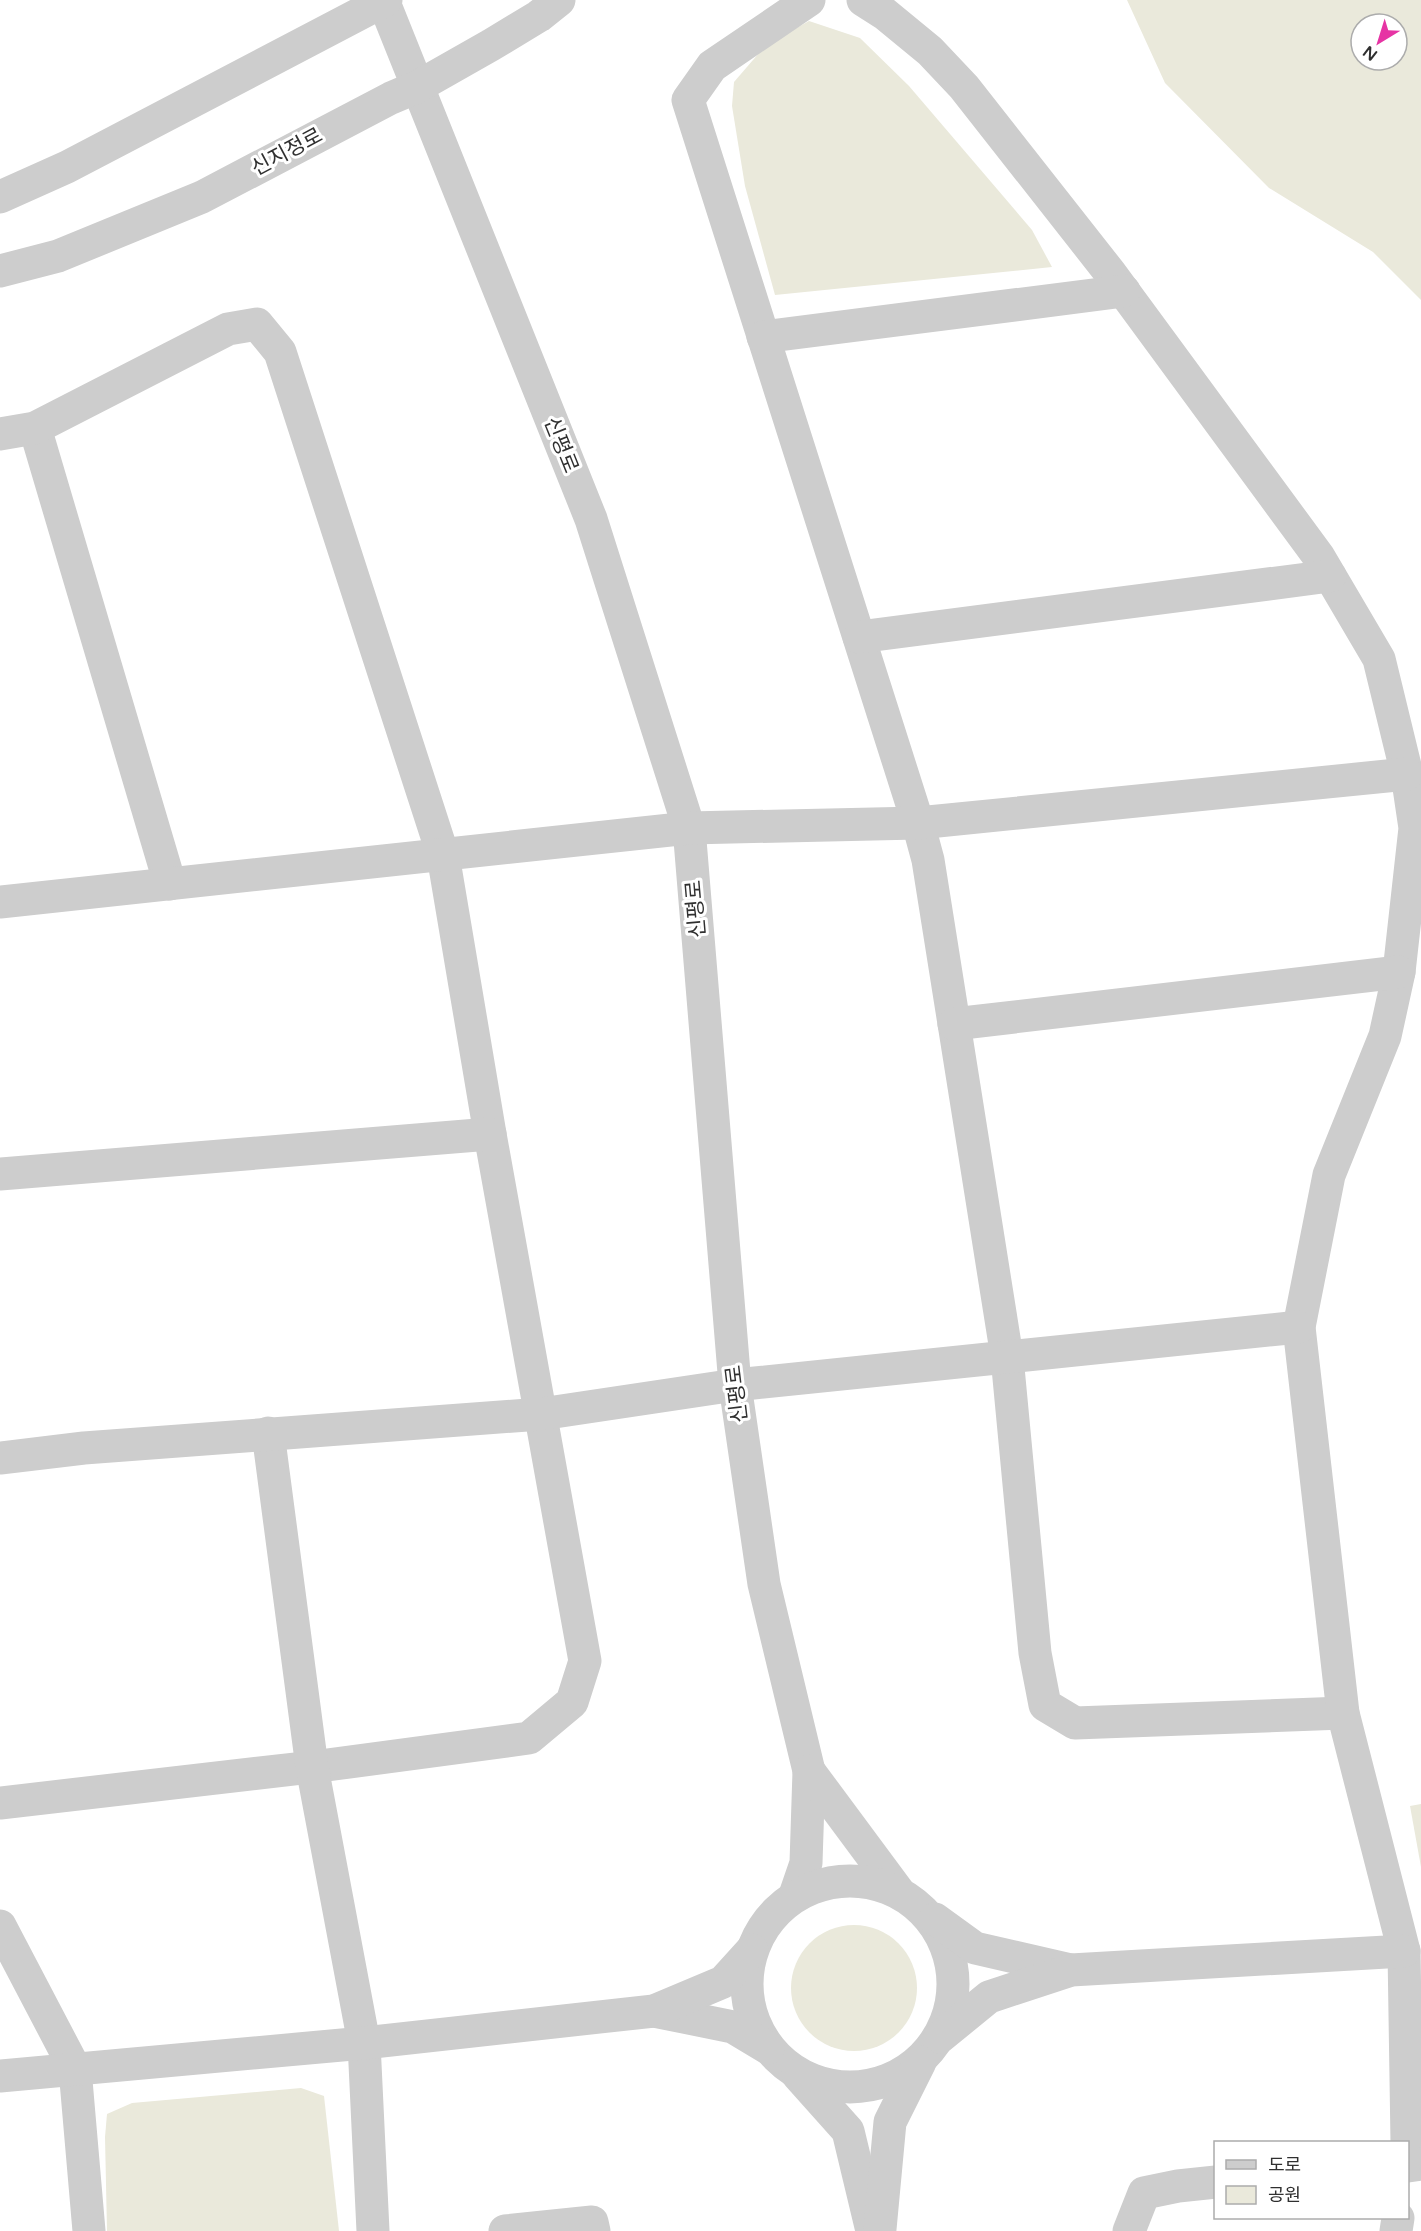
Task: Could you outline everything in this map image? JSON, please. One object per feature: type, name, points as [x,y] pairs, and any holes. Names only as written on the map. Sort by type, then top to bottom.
[{"type":"street","name":"신평로","points":[[384,0],[591,519],[689,828],[735,1385],[764,1584],[809,1771]]},
{"type":"street","points":[[0,197],[68,167],[384,0]]},
{"type":"street","name":"신지정로","points":[[0,271],[58,256],[202,197],[391,98],[417,87],[539,16],[559,0]]},
{"type":"street","points":[[808,0],[712,66],[688,100],[928,860],[1007,1357],[1035,1653],[1045,1705],[1075,1723],[1343,1713]]},
{"type":"street","points":[[863,0],[885,14],[930,51],[964,87],[1124,291],[1318,557],[1379,659],[1407,774],[1415,828],[1399,972],[1385,1036],[1329,1175],[1299,1328],[1343,1713],[1404,1951],[1407,2141]]},
{"type":"street","points":[[763,337],[1124,291]]},
{"type":"street","points":[[0,434],[35,428],[228,329],[257,324],[280,352],[443,855],[490,1134],[585,1661],[572,1702],[529,1738],[312,1767],[0,1803]]},
{"type":"street","points":[[35,428],[170,884]]},
{"type":"street","points":[[859,637],[1330,576]]},
{"type":"street","points":[[0,902],[689,828],[918,823],[1407,774]]},
{"type":"street","points":[[954,1024],[1399,972]]},
{"type":"street","points":[[0,1174],[490,1134]]},
{"type":"street","points":[[0,1458],[84,1448],[268,1433],[541,1414],[735,1385],[1299,1328]]},
{"type":"street","points":[[268,1433],[312,1767],[364,2043],[373,2231]]},
{"type":"street","points":[[809,1771],[898,1891],[975,1948],[1071,1970]]},
{"type":"street","points":[[795,1895],[806,1863],[809,1771]]},
{"type":"street","points":[[0,2076],[364,2043],[654,2011],[723,1982],[752,1950],[769,1919],[795,1895],[828,1882],[864,1881],[898,1891]]},
{"type":"street","points":[[926,1912],[945,1942],[954,1974],[952,2006],[940,2037]]},
{"type":"street","points":[[0,1926],[75,2069],[89,2231]]},
{"type":"street","points":[[752,1950],[746,1984],[752,2019],[770,2050]]},
{"type":"street","points":[[880,2231],[890,2122],[920,2062],[940,2037],[989,1998],[1071,1970],[1404,1951]]},
{"type":"street","points":[[654,2011],[733,2027],[770,2050],[797,2073],[848,2131],[872,2231]]},
{"type":"street","points":[[797,2073],[828,2085],[860,2087],[892,2080],[920,2062]]},
{"type":"street","points":[[1129,2231],[1144,2193],[1214,2182]]},
{"type":"street","points":[[505,2231],[592,2222],[594,2231]]},
{"type":"green space","points":[[1127,0],[1421,0],[1421,300],[1373,252],[1269,188],[1165,83]]},
{"type":"green space","points":[[809,21],[860,38],[909,86],[1032,230],[1052,267],[775,295],[745,186],[732,106],[734,82],[766,45]]},
{"type":"green space","points":[[1421,1804],[1421,1867],[1410,1806]]},
{"type":"green space","points":[[854,1925],[878,1930],[899,1943],[912,1964],[917,1988],[912,2012],[899,2033],[878,2046],[854,2051],[830,2046],[809,2033],[796,2012],[791,1988],[796,1964],[809,1943],[830,1930]]},
{"type":"green space","points":[[301,2088],[324,2096],[339,2231],[107,2231],[105,2137],[107,2114],[132,2103]]}]
